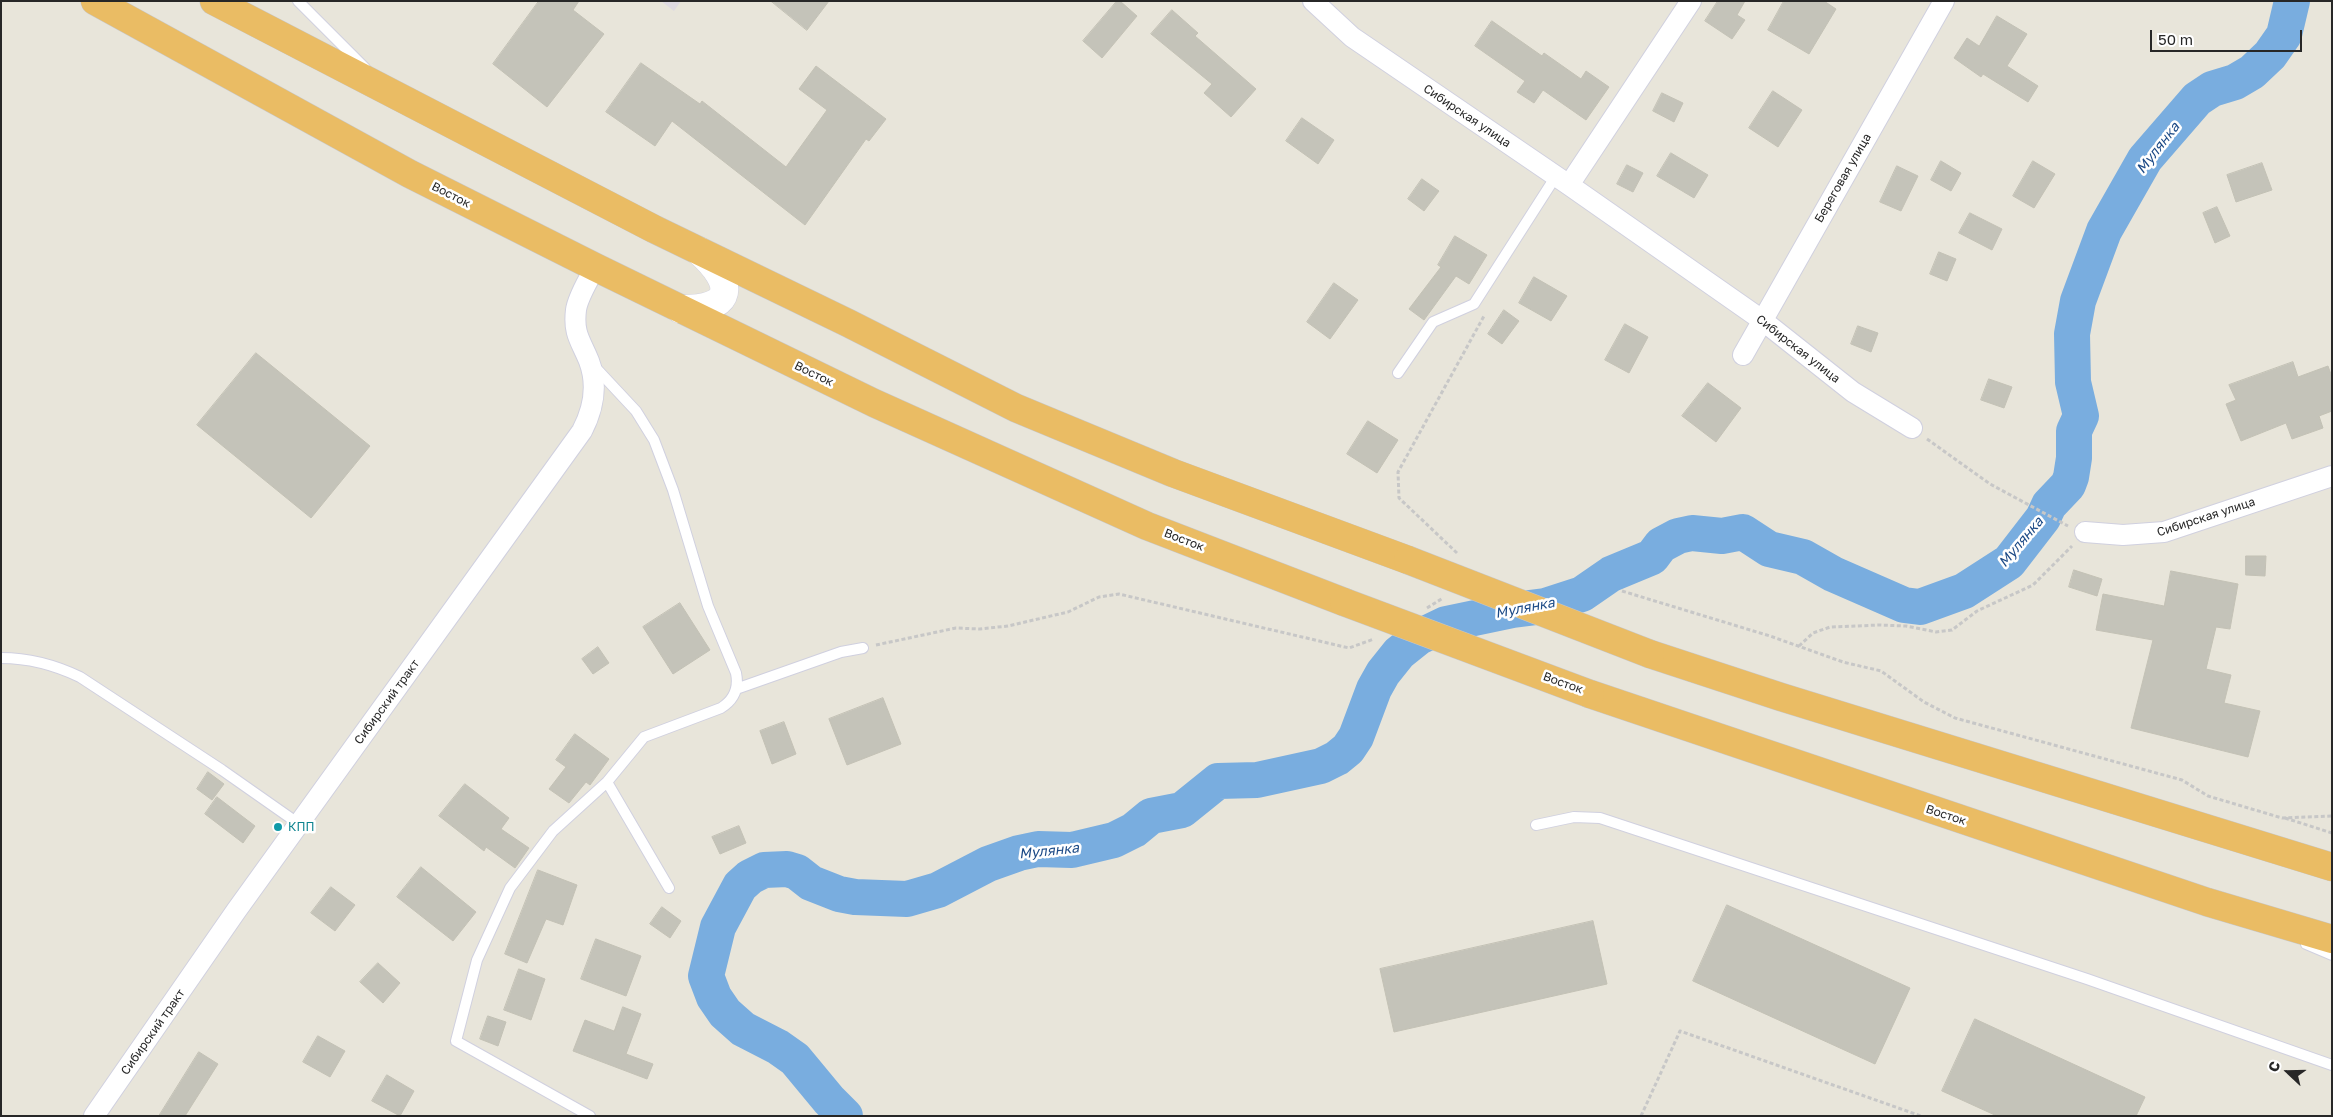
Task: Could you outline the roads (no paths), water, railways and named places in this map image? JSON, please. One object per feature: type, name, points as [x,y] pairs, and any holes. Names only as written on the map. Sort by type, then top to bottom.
[{"type":"highway","name":"Восток","points":[[95,1],[410,174],[595,267],[874,404],[1147,526],[1590,694],[2207,902],[2332,939]]},
{"type":"highway","points":[[214,1],[699,250],[1016,408],[1173,473],[1408,560],[1650,654],[1781,697],[2332,867]]},
{"type":"street","name":"Сибирская улица","points":[[1313,1],[1352,37],[1563,180],[1762,320],[1853,392],[1912,428]]},
{"type":"street","points":[[1563,180],[1691,1]]},
{"type":"street","name":"Береговая улица","points":[[1743,355],[1944,1]]},
{"type":"street","points":[[680,309],[705,308],[720,300],[724,294],[725,285],[721,274],[699,250]]},
{"type":"street","name":"Сибирский тракт","points":[[94,1116],[299,824],[577,438],[591,413],[594,389],[589,361],[581,347],[576,332],[576,308],[595,267]]},
{"type":"street","name":"Сибирская улица","points":[[2082,532],[2117,534],[2164,532],[2332,476]]},
{"type":"lane","points":[[298,1],[386,90]]},
{"type":"lane","points":[[1398,373],[1434,322],[1474,304],[1563,180]]},
{"type":"lane","points":[[589,361],[636,411],[654,440],[673,490],[708,606],[736,673],[736,689],[731,700],[721,708],[644,737],[608,782],[552,830],[510,888],[477,960],[456,1042],[590,1116]]},
{"type":"lane","points":[[736,689],[841,652],[863,648]]},
{"type":"lane","points":[[1,658],[33,660],[64,669],[80,677],[222,770],[299,824]]},
{"type":"lane","points":[[608,782],[669,888]]},
{"type":"lane","points":[[1536,825],[1574,817],[1600,818],[2087,979],[2332,1065]]},
{"type":"lane","points":[[2207,902],[2332,955]]},
{"type":"waterway","name":"Мулянка","points":[[845,1116],[795,1059],[778,1047],[743,1029],[725,1013],[714,997],[706,976],[718,927],[740,886],[750,877],[764,870],[787,869],[797,872],[811,883],[839,894],[855,897],[907,899],[938,890],[988,864],[1019,853],[1038,849],[1072,850],[1114,840],[1134,830],[1151,816],[1182,810],[1218,781],[1257,780],[1321,766],[1337,758],[1348,749],[1356,737],[1374,689],[1383,673],[1399,653],[1419,637],[1446,624],[1513,610],[1545,606],[1582,594],[1611,574],[1652,557],[1661,545],[1678,536],[1692,533],[1722,536],[1743,532],[1769,549],[1803,557],[1833,574],[1904,605],[1920,607],[1964,591],[2009,562],[2043,518],[2049,505],[2068,485],[2071,477],[2074,458],[2074,431],[2081,416],[2073,382],[2072,334],[2078,301],[2104,231],[2145,159],[2197,99],[2212,89],[2235,82],[2252,72],[2270,55],[2284,35],[2292,1]]},
{"type":"place","name":"КПП","points":[[278,827]]}]
